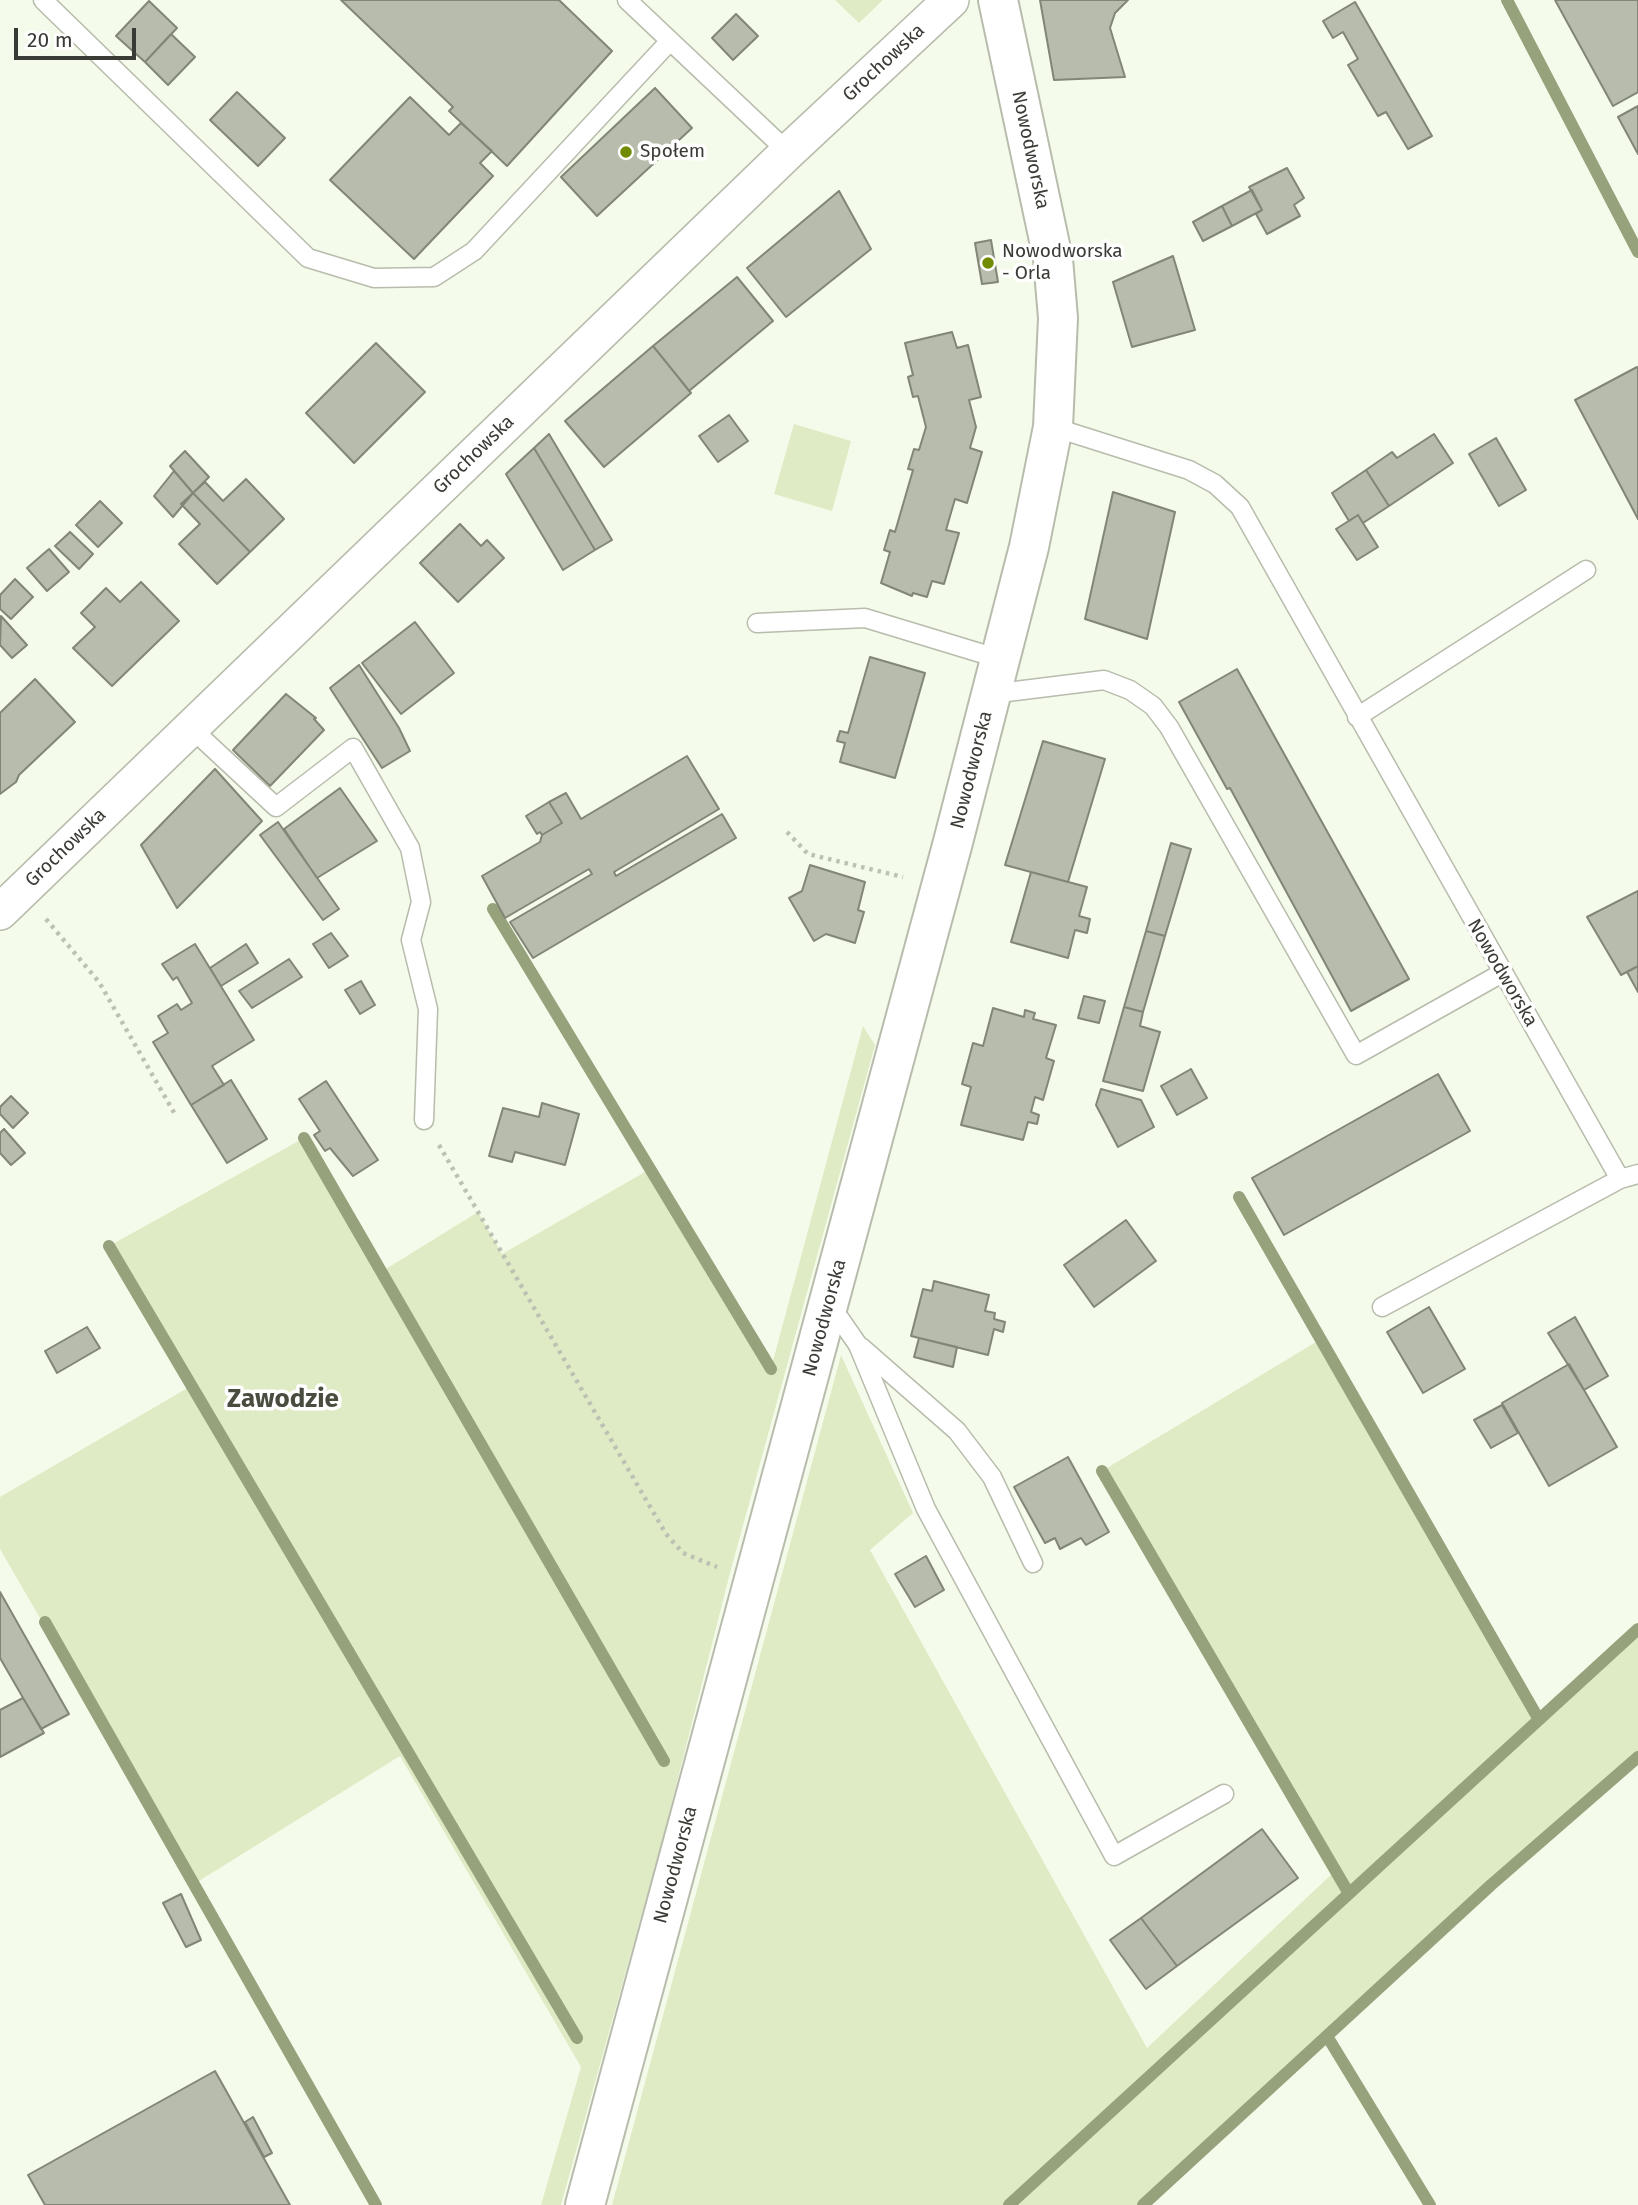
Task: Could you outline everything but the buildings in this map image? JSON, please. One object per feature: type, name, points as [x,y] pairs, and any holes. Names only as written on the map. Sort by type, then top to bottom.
[{"type":"street","name":"Grochowska","points":[[11,901],[788,152],[951,0]]},
{"type":"street","name":"Nowodworska","points":[[585,2205],[941,887],[1029,547],[1053,427],[1058,318],[1053,259],[998,0]]},
{"type":"lane","points":[[43,0],[307,258],[374,278],[434,277],[474,251],[670,41]]},
{"type":"lane","points":[[627,0],[788,152]]},
{"type":"lane","name":"Nowodworska","points":[[1053,427],[1189,470],[1215,484],[1240,507],[1620,1179]]},
{"type":"lane","points":[[1357,717],[1586,570]]},
{"type":"lane","points":[[757,623],[865,618],[996,677],[1104,680],[1130,690],[1153,706],[1169,727],[1356,1055],[1502,973]]},
{"type":"lane","points":[[191,728],[276,807],[353,748],[410,848],[421,902],[411,940],[428,1010],[424,1120]]},
{"type":"lane","points":[[1382,1307],[1620,1179],[1638,1174]]},
{"type":"lane","points":[[827,1308],[840,1319],[858,1345],[926,1509],[1114,1856],[1224,1794]]},
{"type":"lane","points":[[858,1345],[957,1431],[992,1477],[1033,1563]]},
{"type":"path","points":[[788,832],[808,854],[941,887]]},
{"type":"path","points":[[11,901],[99,982],[176,1116]]},
{"type":"path","points":[[424,1120],[666,1534],[683,1553],[755,1580]]},
{"type":"green space","points":[[835,0],[883,0],[859,23]]},
{"type":"green space","points":[[794,424],[851,441],[832,511],[774,494]]},
{"type":"green space","points":[[863,1026],[875,1045],[730,1573],[662,1841],[561,2205],[541,2205],[581,2067],[400,1756],[194,1884],[0,1549],[0,1497],[191,1386],[109,1246],[304,1138],[381,1272],[478,1212],[502,1254],[652,1168],[770,1372]]},
{"type":"green space","points":[[1321,1339],[1537,1718],[1638,1637],[1638,1755],[1444,1923],[1137,2205],[612,2205],[841,1355],[913,1513],[870,1550],[1147,2048],[1335,1871],[1102,1471]]},
{"type":"waterway","points":[[1507,0],[1638,252]]},
{"type":"waterway","points":[[493,909],[771,1369]]},
{"type":"waterway","points":[[304,1138],[664,1761]]},
{"type":"waterway","points":[[1239,1197],[1538,1718]]},
{"type":"waterway","points":[[109,1246],[577,2038]]},
{"type":"waterway","points":[[1102,1471],[1348,1892]]},
{"type":"waterway","points":[[45,1622],[376,2205]]},
{"type":"waterway","points":[[1009,2205],[1638,1629]]},
{"type":"waterway","points":[[1143,2205],[1491,1885],[1638,1757]]},
{"type":"waterway","points":[[1327,2036],[1430,2205]]},
{"type":"place","name":"Społem","points":[[626,152]]},
{"type":"place","name":"Nowodworska - Orla","points":[[988,263]]},
{"type":"district","name":"Zawodzie","points":[[283,1400]]}]
